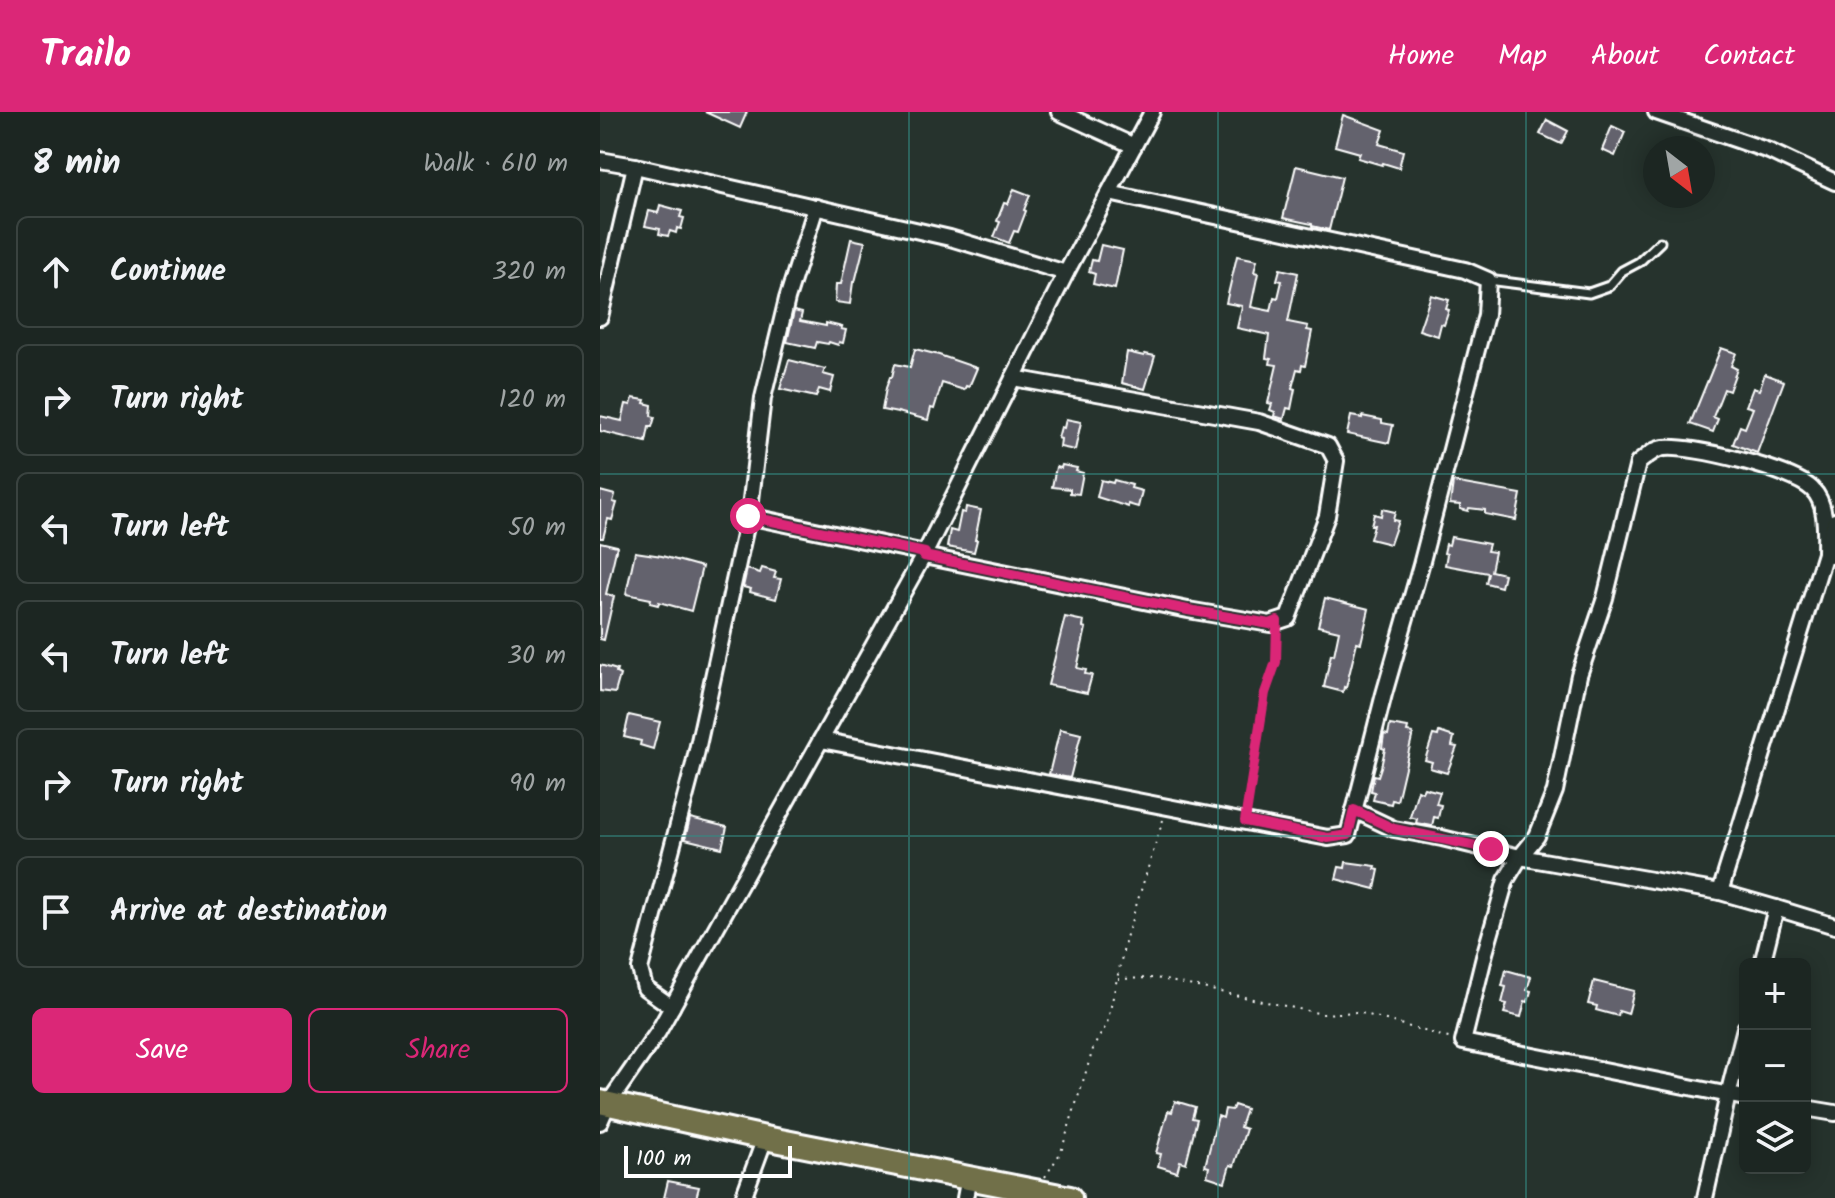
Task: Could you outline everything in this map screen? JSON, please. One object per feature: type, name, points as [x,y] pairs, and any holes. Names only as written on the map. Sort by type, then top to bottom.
[{"type":"main road","points":[[603,1109],[765,1138],[967,1188],[1035,1191],[1070,1198]]},
{"type":"street","points":[[1059,112],[1134,146]]},
{"type":"street","points":[[603,1109],[658,1032],[924,554],[1066,273],[1152,112]]},
{"type":"street","points":[[1656,112],[1769,151],[1835,182]]},
{"type":"street","points":[[600,160],[950,238],[1066,273]]},
{"type":"street","points":[[600,317],[635,166]]},
{"type":"street","points":[[821,740],[1328,838],[1348,835],[1486,315],[1488,280],[1465,270],[1109,193]]},
{"type":"street","points":[[672,1007],[645,988],[640,969],[694,764],[748,516],[763,398],[787,299],[816,207]]},
{"type":"street","points":[[748,516],[1188,610],[1270,624],[1288,618],[1327,516],[1336,461],[1328,446],[1259,422],[1013,378]]},
{"type":"street","points":[[1739,1097],[1463,1042],[1506,880],[1537,836],[1555,791],[1579,675],[1605,598],[1638,463],[1660,448],[1678,448],[1755,463],[1799,480],[1812,488],[1820,500],[1830,555]]},
{"type":"street","points":[[1720,892],[1830,555],[1835,521]]},
{"type":"street","points":[[1354,810],[1394,829],[1520,857],[1720,892],[1835,926]]},
{"type":"street","points":[[1764,958],[1776,908]]},
{"type":"street","points":[[1705,1198],[1744,1030]]},
{"type":"street","points":[[1811,1109],[1835,1113]]},
{"type":"street","points":[[743,1198],[765,1138]]},
{"type":"lane","points":[[1488,280],[1589,293],[1609,286],[1622,271],[1639,262],[1660,242]]},
{"type":"path","points":[[1245,821],[1265,693],[1276,662],[1277,621]]},
{"type":"path","points":[[1035,1191],[1061,1152],[1094,1046],[1107,1024],[1126,938],[1168,806]]},
{"type":"path","points":[[1117,979],[1156,978],[1322,1014],[1358,1012],[1463,1042]]},
{"type":"building","points":[[705,112],[747,112],[740,128]]},
{"type":"building","points":[[1343,115],[1384,130],[1379,144],[1403,151],[1399,168],[1358,158],[1360,153],[1335,146]]},
{"type":"building","points":[[1547,120],[1568,131],[1561,144],[1540,134]]},
{"type":"building","points":[[1612,126],[1625,132],[1615,156],[1602,150]]},
{"type":"building","points":[[1296,166],[1342,177],[1329,230],[1283,218]]},
{"type":"building","points":[[1014,189],[1030,195],[1018,232],[1014,231],[1009,243],[994,237],[1004,203],[1008,204]]},
{"type":"building","points":[[660,205],[682,211],[681,229],[677,228],[676,233],[670,231],[668,236],[659,234],[660,229],[645,226],[649,211],[658,213]]},
{"type":"building","points":[[851,239],[865,242],[850,304],[835,302],[836,284],[841,284]]},
{"type":"building","points":[[1101,245],[1123,250],[1115,289],[1093,284],[1095,274],[1089,272],[1092,260],[1097,261]]},
{"type":"building","points":[[1237,256],[1257,260],[1254,272],[1258,273],[1251,307],[1271,311],[1282,281],[1277,280],[1280,269],[1298,273],[1288,322],[1308,326],[1307,330],[1312,331],[1305,366],[1297,369],[1291,409],[1287,408],[1284,419],[1274,416],[1275,412],[1270,410],[1272,404],[1268,403],[1277,365],[1270,364],[1271,359],[1266,358],[1269,335],[1237,328],[1242,306],[1226,303]]},
{"type":"building","points":[[1431,295],[1449,300],[1446,309],[1449,310],[1438,336],[1419,330]]},
{"type":"building","points":[[794,311],[802,313],[800,321],[842,327],[846,330],[843,343],[817,342],[815,348],[787,342]]},
{"type":"building","points":[[1721,348],[1736,353],[1731,366],[1737,369],[1729,391],[1724,389],[1713,417],[1718,419],[1713,432],[1690,424]]},
{"type":"building","points":[[915,349],[977,368],[969,387],[966,386],[964,390],[942,383],[928,420],[882,410],[895,364],[910,367]]},
{"type":"building","points":[[1127,352],[1155,356],[1145,389],[1122,383]]},
{"type":"building","points":[[789,360],[825,369],[823,374],[834,377],[830,392],[819,389],[816,397],[780,389]]},
{"type":"building","points":[[1765,374],[1784,381],[1757,453],[1733,444],[1740,426],[1745,428],[1753,408],[1746,406],[1753,388],[1759,390]]},
{"type":"building","points":[[633,398],[652,405],[651,416],[655,417],[646,442],[600,431],[600,416],[622,421],[626,404],[631,405]]},
{"type":"building","points":[[1351,416],[1382,420],[1382,423],[1393,425],[1389,443],[1347,434]]},
{"type":"building","points":[[1066,419],[1081,422],[1075,450],[1060,447],[1061,439],[1058,438]]},
{"type":"building","points":[[1062,465],[1077,468],[1076,471],[1083,473],[1079,494],[1070,493],[1070,489],[1052,487],[1056,467],[1061,468]]},
{"type":"building","points":[[1101,480],[1113,483],[1114,480],[1142,491],[1138,507],[1097,497]]},
{"type":"building","points":[[1453,482],[1521,494],[1516,520],[1485,514],[1485,510],[1469,508],[1468,511],[1460,509],[1460,505],[1450,504]]},
{"type":"building","points":[[600,491],[615,495],[613,502],[617,503],[612,520],[608,519],[603,538],[600,538]]},
{"type":"building","points":[[966,507],[981,510],[974,552],[947,547],[950,530],[957,532],[961,512],[965,513]]},
{"type":"building","points":[[1382,509],[1395,512],[1393,520],[1398,521],[1390,544],[1370,539],[1374,514],[1381,516]]},
{"type":"building","points":[[1451,537],[1489,544],[1487,551],[1495,552],[1491,571],[1504,574],[1501,587],[1486,583],[1488,573],[1445,565],[1447,554],[1444,553]]},
{"type":"building","points":[[600,542],[617,546],[606,594],[614,596],[604,640],[600,639]]},
{"type":"building","points":[[635,552],[702,567],[691,611],[659,602],[658,605],[650,603],[651,599],[626,594]]},
{"type":"building","points":[[762,568],[776,572],[774,578],[781,579],[776,599],[743,587],[747,569],[760,573]]},
{"type":"building","points":[[1325,598],[1369,609],[1361,643],[1357,642],[1343,692],[1324,687],[1339,631],[1318,626]]},
{"type":"building","points":[[1065,617],[1084,621],[1083,627],[1086,628],[1077,668],[1092,675],[1087,693],[1048,685]]},
{"type":"building","points":[[600,665],[617,670],[616,673],[620,675],[615,693],[600,691]]},
{"type":"building","points":[[629,715],[660,722],[653,749],[640,745],[641,741],[624,737]]},
{"type":"building","points":[[1390,725],[1408,728],[1407,732],[1413,733],[1397,801],[1392,800],[1391,804],[1373,800],[1375,792],[1371,791],[1374,775],[1378,776],[1381,767],[1384,734],[1388,735]]},
{"type":"building","points":[[1060,729],[1081,734],[1070,778],[1049,774]]},
{"type":"building","points":[[1439,732],[1454,737],[1452,746],[1457,747],[1447,773],[1430,768],[1432,762],[1425,760],[1433,735],[1438,736]]},
{"type":"building","points":[[1424,788],[1440,792],[1436,804],[1441,805],[1438,818],[1434,817],[1432,826],[1416,823],[1417,819],[1410,817],[1418,790],[1422,792]]},
{"type":"building","points":[[690,818],[727,827],[722,848],[685,839]]},
{"type":"building","points":[[1346,862],[1376,866],[1375,869],[1379,870],[1375,889],[1336,879],[1339,867],[1345,868]]},
{"type":"building","points":[[1506,970],[1531,977],[1527,990],[1531,991],[1521,1017],[1504,1013],[1507,1004],[1502,1003],[1506,987],[1502,986]]},
{"type":"building","points":[[1594,981],[1634,991],[1628,1014],[1619,1011],[1618,1016],[1596,1010],[1597,1006],[1588,1004]]},
{"type":"building","points":[[1175,1101],[1195,1107],[1192,1118],[1197,1119],[1186,1163],[1180,1161],[1177,1172],[1158,1166],[1161,1154],[1156,1153],[1168,1111],[1172,1112]]},
{"type":"building","points":[[1234,1105],[1246,1109],[1240,1127],[1246,1129],[1234,1166],[1230,1165],[1225,1182],[1207,1176],[1209,1167],[1205,1166],[1218,1116],[1223,1118],[1225,1109],[1232,1110]]},
{"type":"building","points":[[668,1181],[699,1187],[696,1198],[664,1198]]},
{"type":"route","points":[[748,516],[1188,610],[1270,624],[1277,621],[1276,662],[1265,693],[1245,821],[1328,838],[1348,835],[1354,810],[1394,829],[1491,849]]}]
